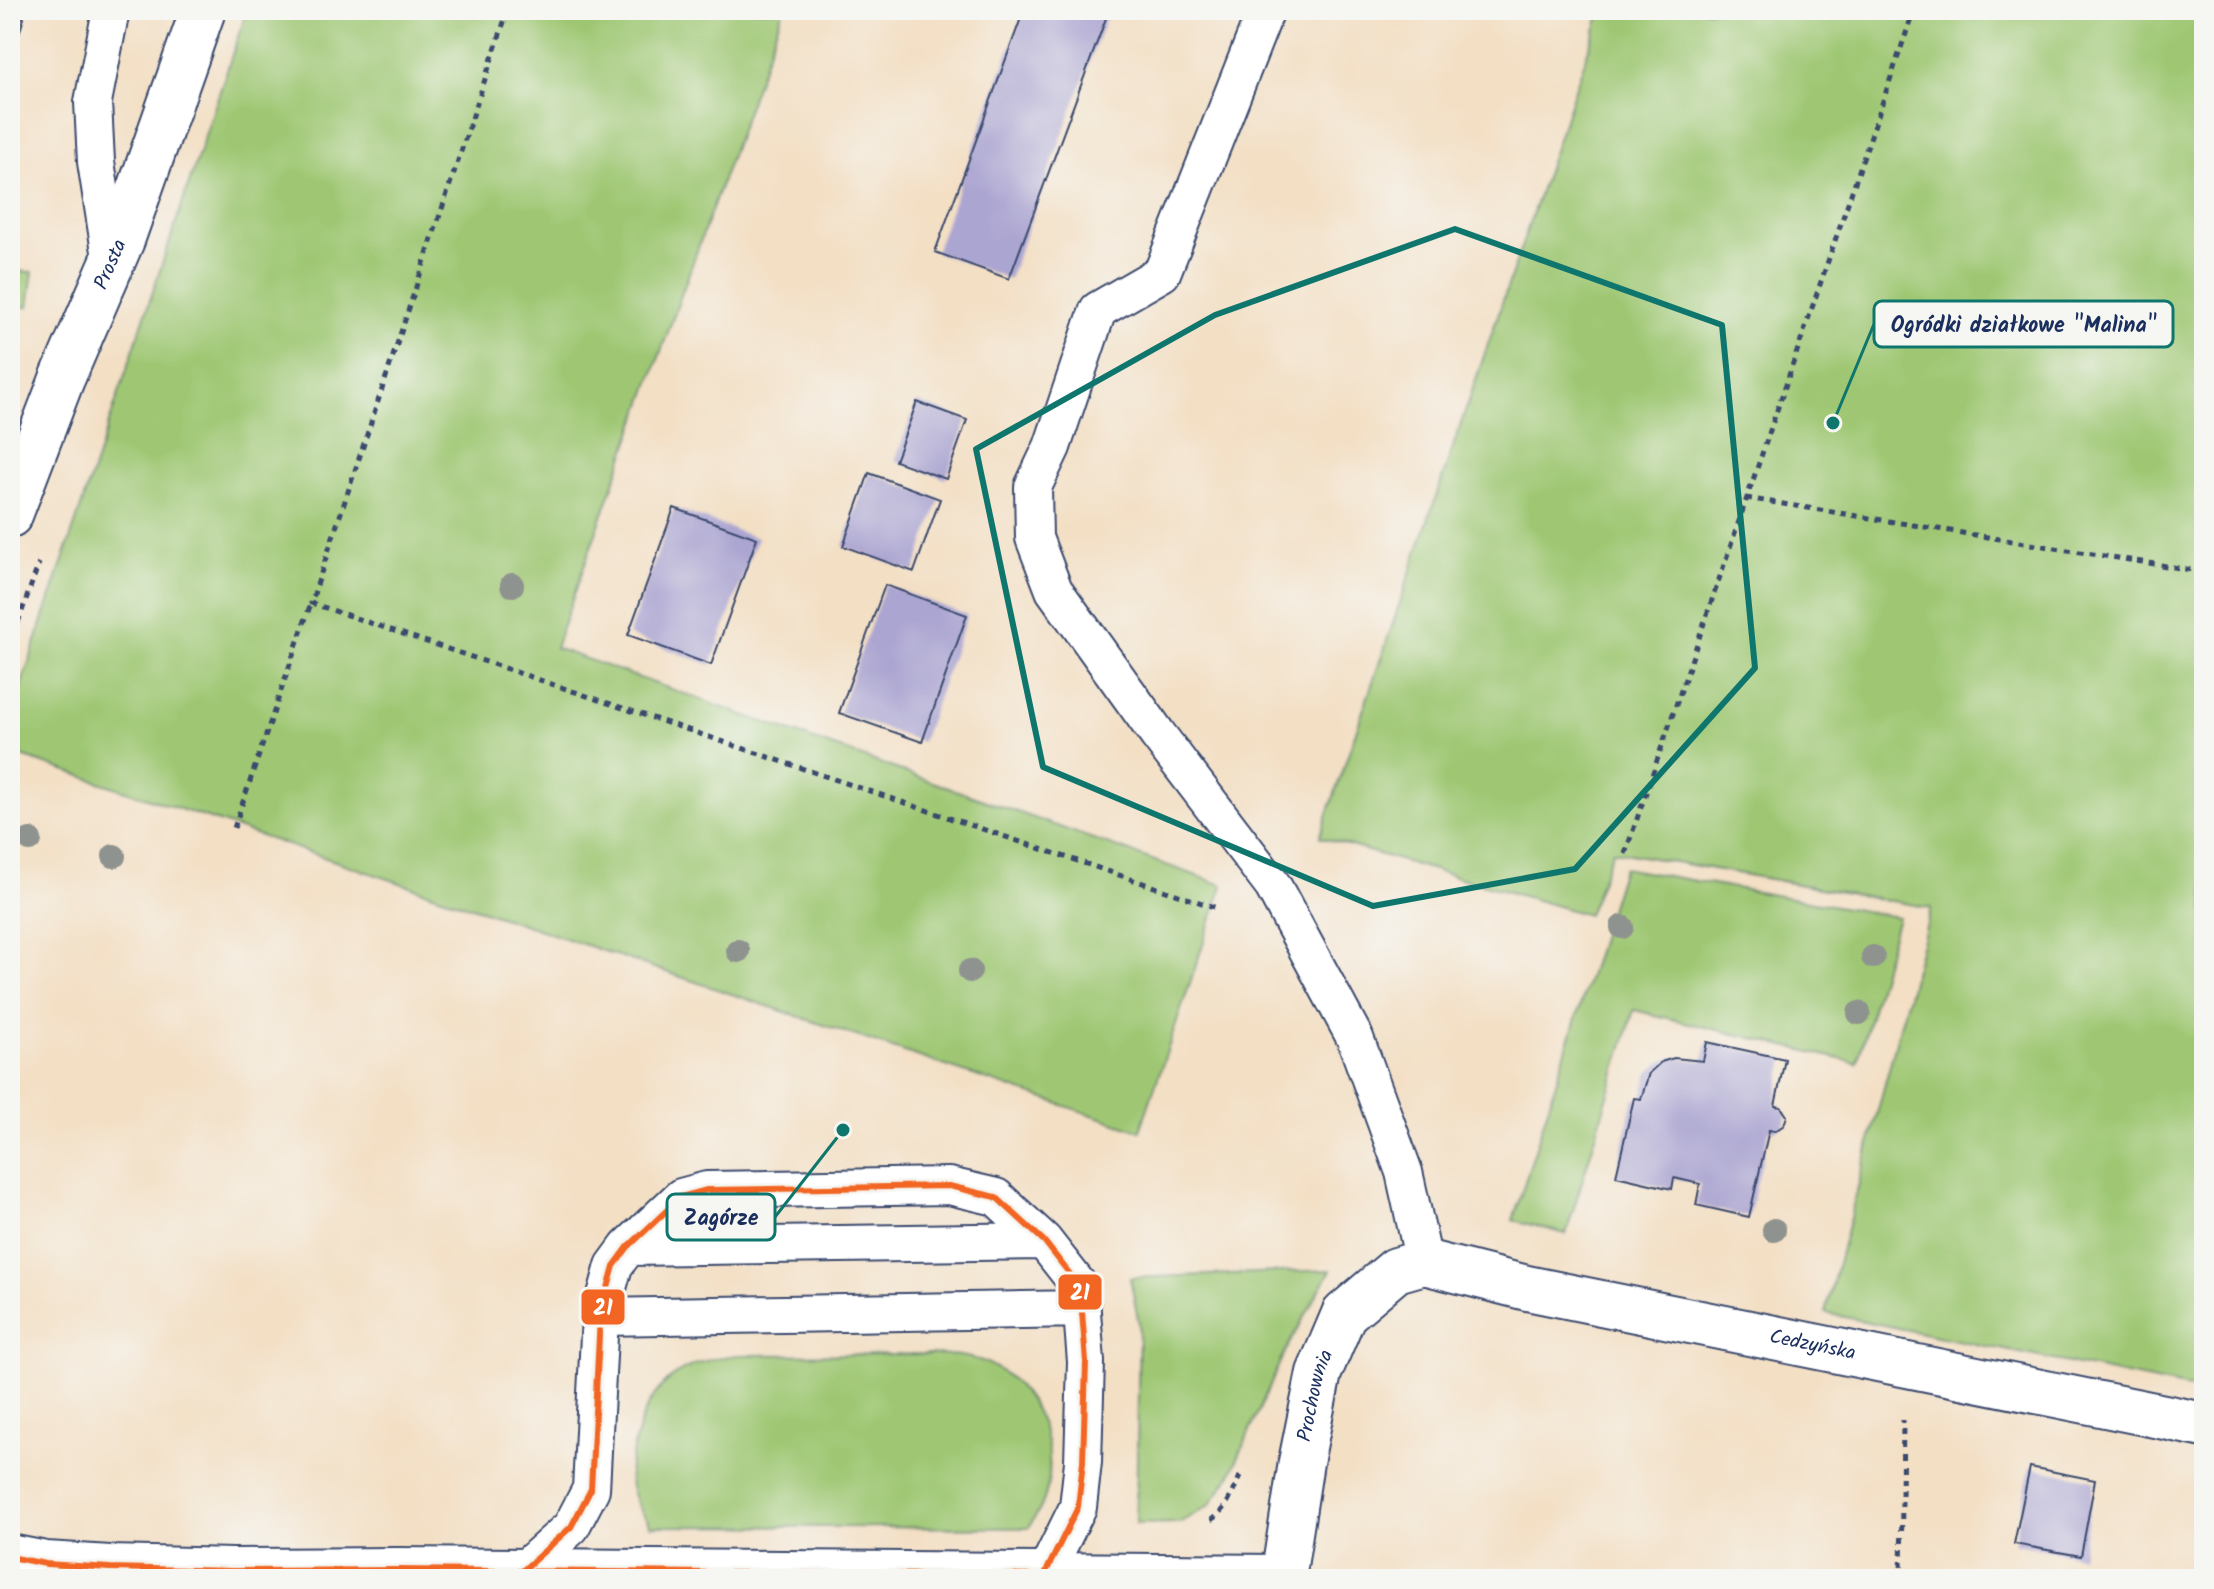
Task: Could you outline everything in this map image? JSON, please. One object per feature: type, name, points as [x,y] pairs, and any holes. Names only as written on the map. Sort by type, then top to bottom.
[{"type":"street","name":"Prosta","points":[[10,515],[62,379],[122,240],[203,10]]},
{"type":"street","name":"Cedzyńska","points":[[1424,1262],[1527,1288],[2204,1425]]},
{"type":"street","name":"Prochownia","points":[[10,1557],[46,1564],[110,1568],[1283,1578],[1319,1373],[1344,1314],[1396,1270],[1424,1262]]},
{"type":"lane","points":[[111,10],[93,102],[96,162],[112,264]]},
{"type":"lane","points":[[1266,10],[1162,273],[1098,310],[1052,447],[1033,487],[1034,538],[1054,590],[1158,735],[1273,886],[1355,1038],[1404,1172],[1424,1262]]},
{"type":"lane","points":[[521,1572],[571,1527],[591,1489],[600,1317],[614,1266],[628,1247],[681,1197],[707,1190],[949,1186],[996,1197],[1044,1241],[1080,1287],[1086,1362],[1083,1462],[1078,1507],[1044,1576]]},
{"type":"lane","points":[[628,1247],[1044,1241]]},
{"type":"lane","points":[[600,1317],[1081,1309]]},
{"type":"path","points":[[234,828],[508,10]]},
{"type":"path","points":[[1625,854],[1914,10]]},
{"type":"path","points":[[1746,498],[2204,572]]},
{"type":"path","points":[[10,645],[39,560]]},
{"type":"path","points":[[311,603],[1217,908]]},
{"type":"path","points":[[1901,1579],[1904,1364]]},
{"type":"path","points":[[1208,1522],[1219,1515],[1233,1495],[1244,1467]]},
{"type":"highlighted area","points":[[1455,229],[1722,325],[1755,668],[1575,869],[1373,906],[1043,767],[976,449],[1215,315]]},
{"type":"green space","points":[[247,10],[783,10],[555,648],[1223,885],[1140,1131],[10,752],[10,719]]},
{"type":"green space","points":[[1602,10],[2204,10],[2204,1391],[1825,1313],[1931,908],[1613,851],[1588,915],[1320,837]]},
{"type":"green space","points":[[10,271],[33,272],[28,307],[10,307]]},
{"type":"green space","points":[[1623,868],[1898,917],[1857,1063],[1634,1010],[1566,1234],[1513,1220]]},
{"type":"green space","points":[[1331,1270],[1284,1353],[1230,1476],[1210,1505],[1179,1523],[1136,1524],[1139,1324],[1130,1278]]},
{"type":"green space","points":[[739,1355],[954,1355],[982,1361],[1001,1371],[1031,1402],[1041,1422],[1050,1465],[1048,1486],[1041,1507],[1028,1528],[651,1526],[638,1505],[631,1487],[630,1470],[642,1419],[660,1388],[685,1369],[701,1362]]},
{"type":"building","points":[[1024,10],[1109,10],[1009,279],[935,252]]},
{"type":"building","points":[[10,13],[24,18],[17,40],[10,38]]},
{"type":"building","points":[[917,402],[967,420],[946,479],[895,461]]},
{"type":"building","points":[[869,473],[940,499],[914,572],[843,546]]},
{"type":"building","points":[[674,508],[757,538],[711,665],[628,635]]},
{"type":"building","points":[[885,585],[967,615],[922,742],[839,713]]},
{"type":"building","points":[[1707,1042],[1785,1059],[1775,1106],[1781,1107],[1787,1116],[1784,1125],[1775,1131],[1769,1130],[1749,1217],[1696,1205],[1700,1184],[1674,1178],[1672,1189],[1616,1176],[1634,1098],[1641,1099],[1649,1073],[1661,1062],[1674,1058],[1703,1061]]},
{"type":"building","points":[[2030,1467],[2095,1480],[2081,1556],[2014,1544]]},
{"type":"transit line","name":"21","points":[[521,1572],[571,1527],[591,1489],[600,1317],[614,1266],[628,1247],[681,1197],[707,1190],[949,1186],[996,1197],[1044,1241],[1080,1287],[1086,1362],[1083,1462],[1078,1507],[1044,1576]]},
{"type":"transit line","name":"21","points":[[10,1557],[46,1564],[233,1571],[1044,1576]]},
{"type":"place","name":"Ogródki działkowe \"Malina\"","points":[[1833,423]]},
{"type":"place","name":"Zagórze","points":[[843,1130]]}]
